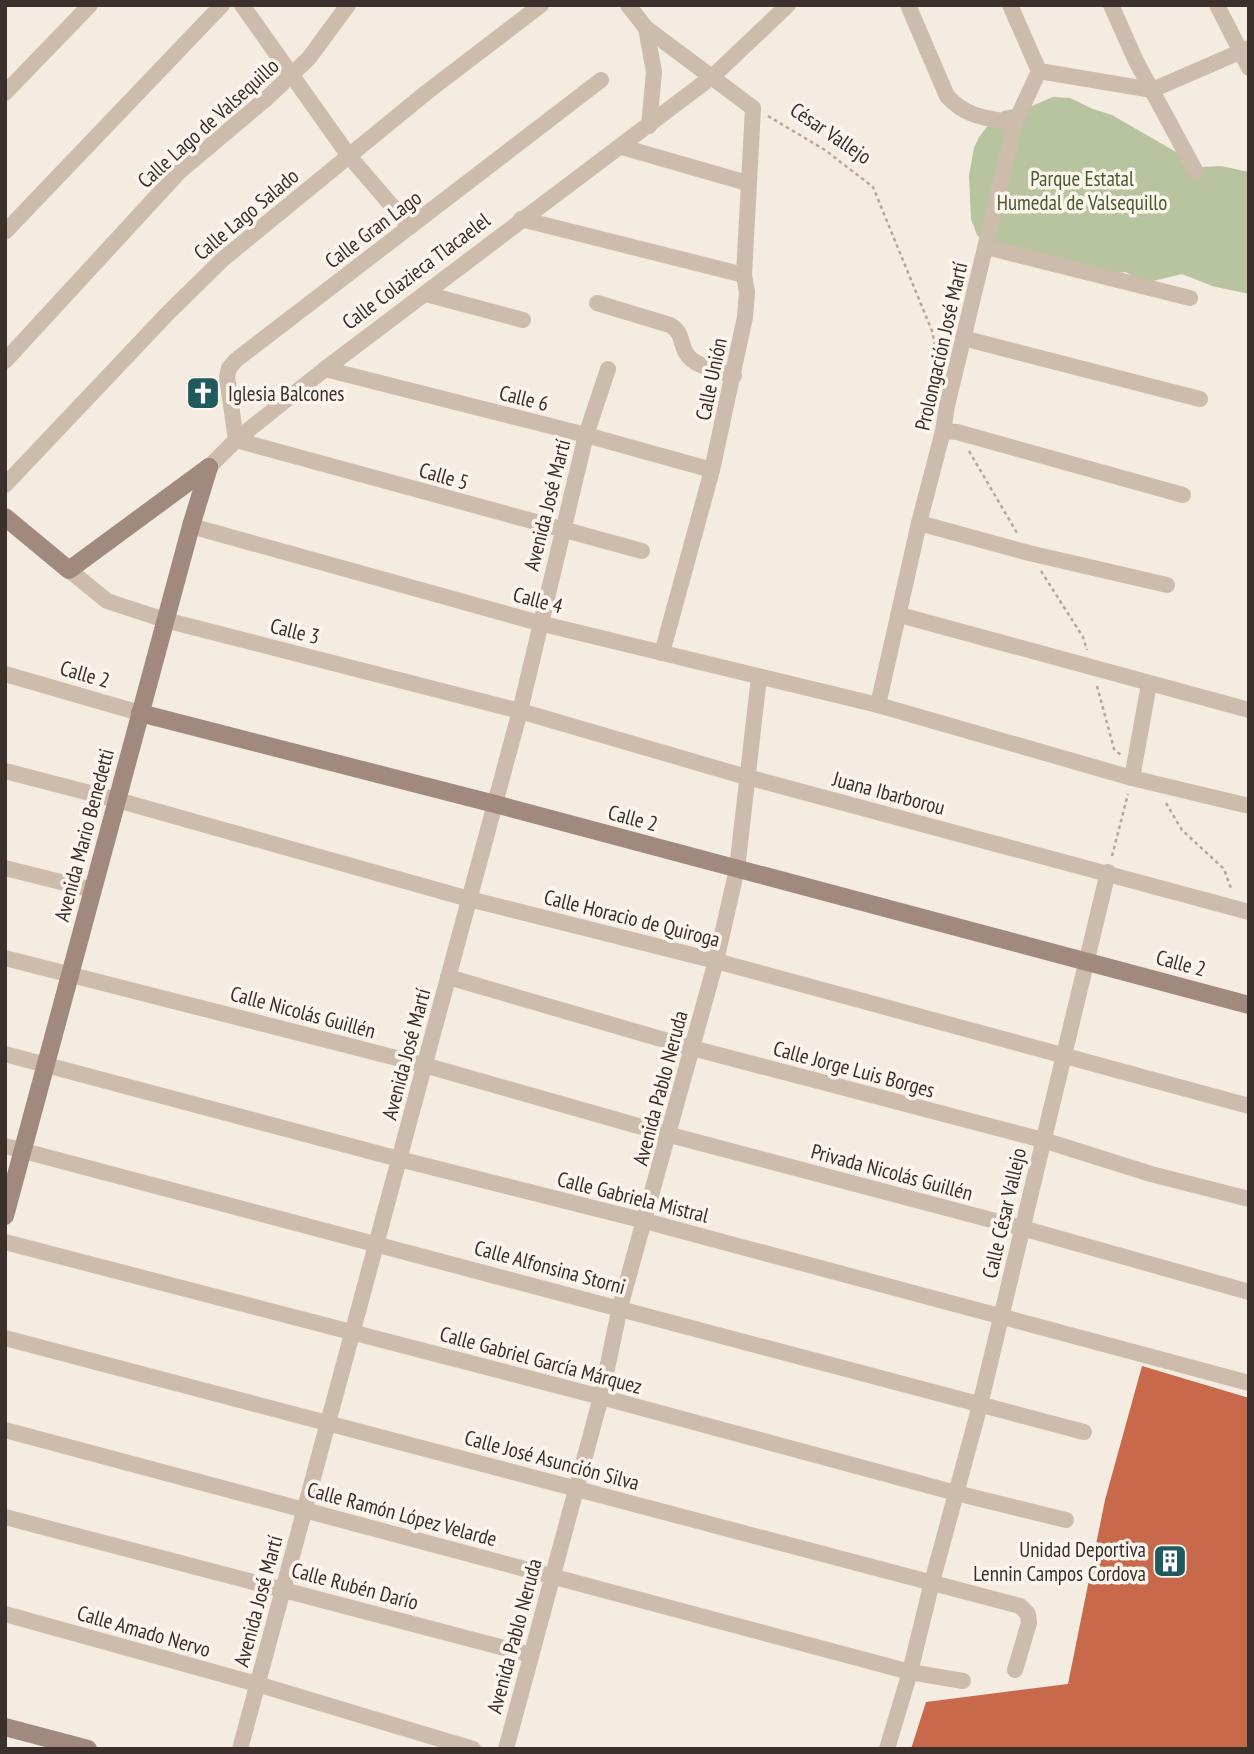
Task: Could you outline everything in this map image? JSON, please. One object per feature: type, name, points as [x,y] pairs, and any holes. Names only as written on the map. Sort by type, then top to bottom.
[{"type":"street","points":[[5,93],[90,5]]},
{"type":"street","points":[[5,232],[222,5]]},
{"type":"street","points":[[242,5],[349,156],[410,227]]},
{"type":"street","name":"Calle Lago de Valsequillo","points":[[5,361],[180,170],[291,77],[324,40],[348,5]]},
{"type":"street","name":"Calle Lago Salado","points":[[5,485],[167,313],[223,259],[427,92],[541,5]]},
{"type":"street","points":[[628,5],[646,28],[753,108]]},
{"type":"street","name":"Calle Colazieca Tlacaelel","points":[[69,570],[209,467],[236,440],[325,369],[713,76],[788,5]]},
{"type":"street","points":[[908,5],[952,102],[972,115],[1015,123]]},
{"type":"street","points":[[1010,5],[1039,71],[1152,90],[1245,49]]},
{"type":"street","points":[[1111,5],[1136,61],[1196,173]]},
{"type":"street","points":[[1217,5],[1245,49],[1249,68]]},
{"type":"street","points":[[646,28],[654,72],[649,126]]},
{"type":"street","name":"Prolongación José Martí","points":[[878,705],[1015,123],[1039,71]]},
{"type":"street","name":"Calle Gran Lago","points":[[236,440],[227,377],[229,368],[236,360],[601,80]]},
{"type":"street","name":"Calle Unión","points":[[662,653],[712,470],[745,317],[747,183],[753,108]]},
{"type":"street","points":[[622,146],[747,183]]},
{"type":"street","points":[[522,219],[744,275]]},
{"type":"street","points":[[985,247],[1190,298]]},
{"type":"street","points":[[426,294],[523,320]]},
{"type":"street","points":[[597,303],[670,325],[677,329],[682,337],[683,346],[690,358],[734,376]]},
{"type":"street","points":[[963,338],[1200,399]]},
{"type":"street","name":"Calle 6","points":[[325,369],[712,470]]},
{"type":"street","name":"Avenida José Martí","points":[[240,1749],[520,711],[586,435],[608,369]]},
{"type":"street","points":[[943,431],[957,432],[1183,495]]},
{"type":"street","name":"Calle 5","points":[[236,440],[642,551]]},
{"type":"street","name":"Avenida Mario Benedetti","points":[[5,1216],[14,1148],[46,1065],[165,620],[209,467]]},
{"type":"street","points":[[5,517],[69,570]]},
{"type":"street","points":[[919,523],[1029,553],[1167,585]]},
{"type":"street","name":"Calle 4","points":[[191,526],[539,623],[878,705],[1132,778],[1249,806]]},
{"type":"street","name":"Calle 3","points":[[69,570],[107,601],[165,620],[520,711]]},
{"type":"street","points":[[900,615],[1249,710]]},
{"type":"street","name":"Calle 2","points":[[5,674],[140,713],[495,804],[1249,1005]]},
{"type":"street","name":"Avenida Pablo Neruda","points":[[506,1749],[601,1397],[620,1307],[670,1135],[716,961],[737,869],[760,677]]},
{"type":"street","points":[[1132,778],[1149,684]]},
{"type":"street","name":"Juana Ibarborou","points":[[520,711],[750,777],[1108,873],[1246,914]]},
{"type":"street","name":"Calle Horacio de Quiroga","points":[[5,771],[469,899],[716,961],[1249,1106]]},
{"type":"street","points":[[5,868],[93,890]]},
{"type":"street","name":"Calle César Vallejo","points":[[887,1749],[910,1672],[980,1405],[1108,873]]},
{"type":"street","name":"Calle Nicolás Guillén","points":[[5,958],[424,1065],[670,1135]]},
{"type":"street","name":"Calle Jorge Luis Borges","points":[[448,977],[692,1048],[1043,1140],[1151,1174],[1249,1199]]},
{"type":"street","name":"Calle Gabriela Mistral","points":[[5,1054],[399,1160],[645,1221],[1249,1383]]},
{"type":"street","name":"Privada Nicolás Guillén","points":[[670,1135],[1022,1228],[1249,1292]]},
{"type":"street","name":"Calle Alfonsina Storni","points":[[14,1148],[1084,1432]]},
{"type":"street","name":"Calle Gabriel García Márquez","points":[[5,1242],[1066,1520]]},
{"type":"street","name":"Calle José Asunción Silva","points":[[5,1338],[1020,1606],[1028,1614],[1029,1623],[1014,1670]]},
{"type":"street","name":"Calle Ramón López Velarde","points":[[5,1430],[910,1672]]},
{"type":"street","name":"Calle Rubén Darío","points":[[5,1517],[531,1655]]},
{"type":"street","name":"Calle Amado Nervo","points":[[5,1614],[257,1684],[473,1749]]},
{"type":"street","points":[[910,1672],[963,1681]]},
{"type":"street","points":[[5,1727],[88,1749]]},
{"type":"path","name":"César Vallejo","points":[[753,108],[825,150],[873,187],[932,331],[939,369]]},
{"type":"path","points":[[1108,873],[1132,778]]},
{"type":"green space","name":"Parque Estatal Humedal de Valsequillo","points":[[1053,97],[1070,98],[1112,115],[1202,167],[1221,166],[1249,172],[1249,294],[1212,286],[1182,274],[1153,281],[1125,272],[1086,278],[990,247],[977,235],[971,219],[969,175],[979,137],[1003,111],[1032,106]]},
{"type":"building","name":"Unidad Deportiva Lennin Campos Cordova","points":[[1142,1366],[1249,1398],[1249,1749],[911,1749],[926,1702],[1068,1684],[1105,1500]]},
{"type":"place","name":"Iglesia Balcones","points":[[203,393]]},
{"type":"place","name":"Unidad Deportiva Lennin Campos Cordova","points":[[1170,1561]]}]
